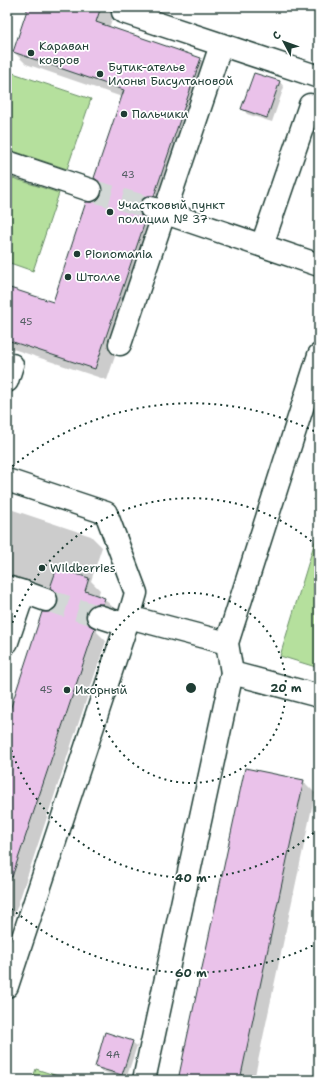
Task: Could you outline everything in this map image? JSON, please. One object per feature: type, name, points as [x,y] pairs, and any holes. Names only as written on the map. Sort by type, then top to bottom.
[{"type":"lane","points":[[125,7],[123,12],[319,77]]},
{"type":"lane","points":[[120,344],[157,210],[221,44]]},
{"type":"lane","points":[[262,245],[310,105]]},
{"type":"lane","points":[[7,162],[90,190]]},
{"type":"lane","points":[[157,210],[319,265]]},
{"type":"lane","points":[[144,1080],[232,673],[227,643],[319,355]]},
{"type":"lane","points":[[7,480],[106,513],[136,593],[7,986]]},
{"type":"lane","points":[[7,642],[15,590],[46,600]]},
{"type":"lane","points":[[98,616],[128,621],[227,643]]},
{"type":"lane","points":[[232,673],[319,696]]},
{"type":"green space","points":[[7,71],[91,99],[67,169],[7,149]]},
{"type":"green space","points":[[7,176],[59,193],[33,271],[7,262]]},
{"type":"green space","points":[[319,528],[319,668],[280,656]]},
{"type":"green space","points":[[36,1069],[70,1080],[32,1080]]},
{"type":"building","points":[[28,7],[101,7],[96,22],[201,58],[154,196],[143,198],[139,204],[141,216],[146,219],[95,369],[7,340],[7,287],[53,302],[86,202],[98,200],[102,194],[100,182],[94,178],[124,90],[13,52]]},
{"type":"building","points":[[254,73],[280,81],[267,118],[241,109]]},
{"type":"building","points":[[57,568],[89,578],[85,591],[105,598],[103,604],[95,604],[86,612],[86,619],[89,625],[95,628],[12,877],[7,876],[7,719],[42,612],[54,610],[58,604],[56,592],[50,588]]},
{"type":"building","points":[[245,768],[304,780],[240,1080],[178,1080]]},
{"type":"building","points":[[105,1032],[133,1041],[122,1075],[95,1067]]},
{"type":"tunnel","points":[[90,190],[150,208]]},
{"type":"tunnel","points":[[46,600],[98,616]]},
{"type":"place","name":"Караван ковров","points":[[31,53]]},
{"type":"place","name":"Бутик-ателье Илоны Бисултановой","points":[[100,74]]},
{"type":"place","name":"Пальчики","points":[[124,114]]},
{"type":"place","name":"Участковый пункт полиции № 37","points":[[110,212]]},
{"type":"place","name":"Pionomania","points":[[77,254]]},
{"type":"place","name":"Штолле","points":[[68,277]]},
{"type":"place","name":"Wildberries","points":[[42,568]]},
{"type":"place","name":"Икорный","points":[[67,690]]}]
